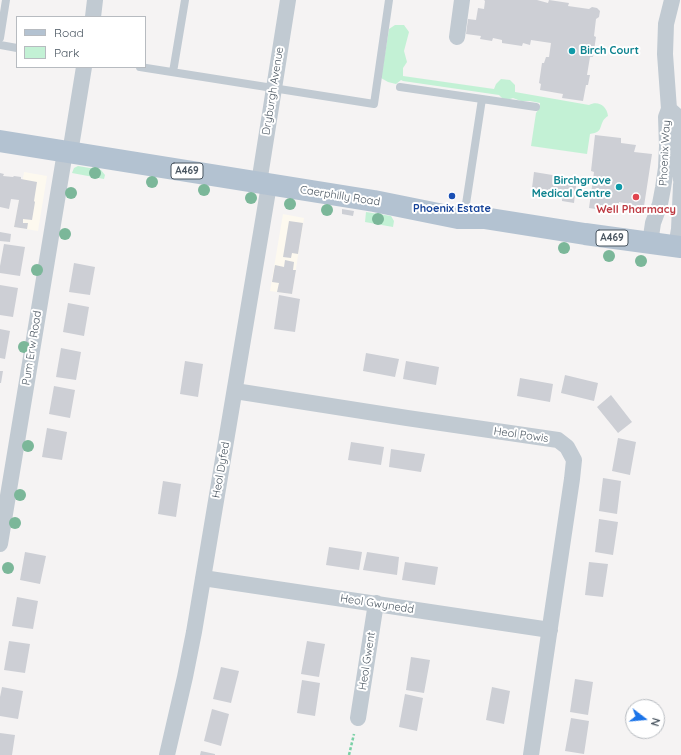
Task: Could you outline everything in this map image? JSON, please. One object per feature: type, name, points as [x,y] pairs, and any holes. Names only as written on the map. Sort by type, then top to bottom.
[{"type":"main road","name":"Caerphilly Road","points":[[0,141],[374,201],[458,218],[484,218],[678,247]]},
{"type":"street","points":[[92,16],[95,0]]},
{"type":"street","name":"Dryburgh Avenue","points":[[264,184],[273,88],[288,0]]},
{"type":"street","points":[[457,37],[462,0]]},
{"type":"street","name":"Phoenix Way","points":[[650,243],[653,223],[664,188],[666,168],[666,117],[669,109],[665,54],[666,24],[673,1]]},
{"type":"street","name":"Pum Erw Road","points":[[0,544],[84,68]]},
{"type":"street","name":"Phoenix Way","points":[[669,109],[678,117],[681,180]]},
{"type":"street","name":"Heol Dyfed","points":[[167,755],[186,677],[235,391],[264,184]]},
{"type":"street","name":"Phoenix Way","points":[[678,247],[681,185]]},
{"type":"street","name":"Heol Powis","points":[[235,391],[558,440],[567,447],[574,460],[531,755]]},
{"type":"street","name":"Heol Gwynedd","points":[[203,578],[550,630]]},
{"type":"street","name":"Heol Gwent","points":[[358,718],[376,604]]},
{"type":"lane","points":[[0,38],[6,0]]},
{"type":"lane","points":[[173,72],[185,0]]},
{"type":"lane","points":[[146,68],[374,104],[389,0]]},
{"type":"lane","points":[[0,45],[16,48]]},
{"type":"lane","points":[[400,87],[536,107]]},
{"type":"lane","points":[[464,218],[482,99]]},
{"type":"path","points":[[349,755],[358,718]]},
{"type":"shaded area","points":[[24,172],[47,176],[38,231],[14,227]]},
{"type":"shaded area","points":[[283,214],[304,218],[292,294],[270,291]]},
{"type":"green space","points":[[395,25],[404,25],[409,32],[404,51],[407,62],[403,68],[403,76],[494,89],[496,84],[501,79],[510,80],[515,85],[515,92],[589,105],[596,103],[602,105],[606,109],[608,116],[603,120],[598,131],[590,134],[587,154],[531,146],[536,113],[540,107],[540,103],[521,101],[513,98],[507,100],[503,99],[499,95],[401,80],[396,84],[381,78],[389,29]]},
{"type":"green space","points":[[78,166],[101,170],[105,175],[104,179],[72,173],[74,168]]},
{"type":"green space","points":[[366,212],[391,216],[394,221],[393,227],[365,222]]},
{"type":"building","name":"Birch Court","points":[[484,0],[537,0],[548,3],[549,0],[569,3],[568,6],[589,9],[592,7],[597,8],[600,11],[599,17],[596,19],[594,36],[596,37],[593,57],[590,57],[587,75],[590,75],[588,85],[586,85],[583,101],[562,98],[563,94],[540,90],[541,84],[539,83],[542,63],[544,63],[546,57],[549,57],[551,43],[531,40],[530,45],[523,43],[522,46],[502,43],[502,40],[493,38],[492,41],[480,39],[481,36],[466,34],[468,19],[476,20],[478,8],[484,9]]},
{"type":"building","name":"Birchgrove Medical Centre","points":[[595,135],[621,138],[621,143],[636,145],[634,152],[652,154],[644,206],[640,205],[640,208],[619,202],[619,206],[616,206],[616,212],[589,208],[594,172],[591,171]]},
{"type":"building","points":[[534,172],[577,179],[574,203],[562,201],[562,199],[531,196]]},
{"type":"building","points":[[0,173],[4,174],[3,176],[21,177],[21,179],[37,182],[32,220],[23,219],[23,223],[28,223],[27,229],[14,227],[19,200],[11,199],[9,209],[0,207]]},
{"type":"building","points":[[342,209],[354,211],[353,216],[342,214]]},
{"type":"building","points":[[289,221],[303,223],[298,254],[292,253],[291,258],[283,257]]},
{"type":"building","points":[[0,232],[11,234],[10,242],[0,241]]},
{"type":"building","points":[[4,244],[25,247],[20,276],[0,273]]},
{"type":"building","points":[[285,260],[294,262],[293,270],[296,270],[292,294],[277,292],[279,283],[272,282],[275,265],[284,267]]},
{"type":"building","points":[[74,263],[95,267],[90,295],[69,292]]},
{"type":"building","points":[[0,285],[18,288],[13,317],[0,315]]},
{"type":"building","points":[[279,295],[300,299],[295,332],[274,329]]},
{"type":"building","points":[[68,303],[89,307],[84,336],[63,332]]},
{"type":"building","points":[[0,329],[10,331],[5,359],[0,358]]},
{"type":"building","points":[[61,348],[81,352],[76,380],[56,377]]},
{"type":"building","points":[[366,353],[399,359],[395,377],[363,371]]},
{"type":"building","points":[[185,361],[203,364],[198,397],[180,394]]},
{"type":"building","points":[[406,361],[439,367],[436,385],[403,379]]},
{"type":"building","points":[[0,371],[3,371],[1,383],[0,383]]},
{"type":"building","points":[[565,375],[598,383],[594,401],[561,393]]},
{"type":"building","points":[[520,378],[553,384],[550,402],[517,396]]},
{"type":"building","points":[[54,386],[75,390],[70,418],[49,414]]},
{"type":"building","points":[[611,395],[632,422],[618,433],[597,407]]},
{"type":"building","points":[[47,428],[67,432],[62,460],[42,457]]},
{"type":"building","points":[[618,438],[636,442],[630,475],[612,471]]},
{"type":"building","points":[[351,442],[384,447],[381,465],[348,460]]},
{"type":"building","points":[[391,449],[425,454],[421,472],[389,467]]},
{"type":"building","points":[[603,478],[621,481],[617,514],[599,511]]},
{"type":"building","points":[[163,481],[181,484],[176,517],[158,514]]},
{"type":"building","points":[[599,519],[618,522],[613,555],[595,552]]},
{"type":"building","points":[[329,547],[362,552],[359,570],[326,565]]},
{"type":"building","points":[[25,552],[46,556],[40,584],[20,580]]},
{"type":"building","points":[[367,552],[399,557],[397,575],[363,570]]},
{"type":"building","points":[[405,562],[438,567],[435,585],[402,580]]},
{"type":"building","points":[[589,562],[608,564],[603,597],[585,595]]},
{"type":"building","points":[[17,597],[38,601],[33,629],[12,626]]},
{"type":"building","points":[[9,641],[30,644],[25,673],[4,670]]},
{"type":"building","points":[[307,641],[325,644],[319,677],[301,674]]},
{"type":"building","points":[[411,657],[430,660],[424,693],[406,690]]},
{"type":"building","points":[[221,667],[239,671],[231,703],[213,699]]},
{"type":"building","points":[[575,679],[593,682],[588,715],[570,712]]},
{"type":"building","points":[[302,680],[320,683],[315,716],[297,713]]},
{"type":"building","points":[[2,687],[23,691],[18,719],[0,716],[0,697]]},
{"type":"building","points":[[492,687],[510,691],[504,724],[486,720]]},
{"type":"building","points":[[405,694],[423,698],[417,731],[399,727]]},
{"type":"building","points":[[212,709],[229,714],[221,746],[204,741]]},
{"type":"building","points":[[571,718],[589,721],[584,754],[565,751]]},
{"type":"building","points":[[0,733],[15,735],[12,755],[0,755]]},
{"type":"building","points":[[201,751],[215,754],[215,755],[200,755]]},
{"type":"place","name":"Birch Court","points":[[572,51]]},
{"type":"place","name":"Birchgrove Medical Centre","points":[[619,187]]},
{"type":"place","name":"Phoenix Estate","points":[[452,196]]},
{"type":"place","name":"Well Pharmacy","points":[[636,197]]}]
